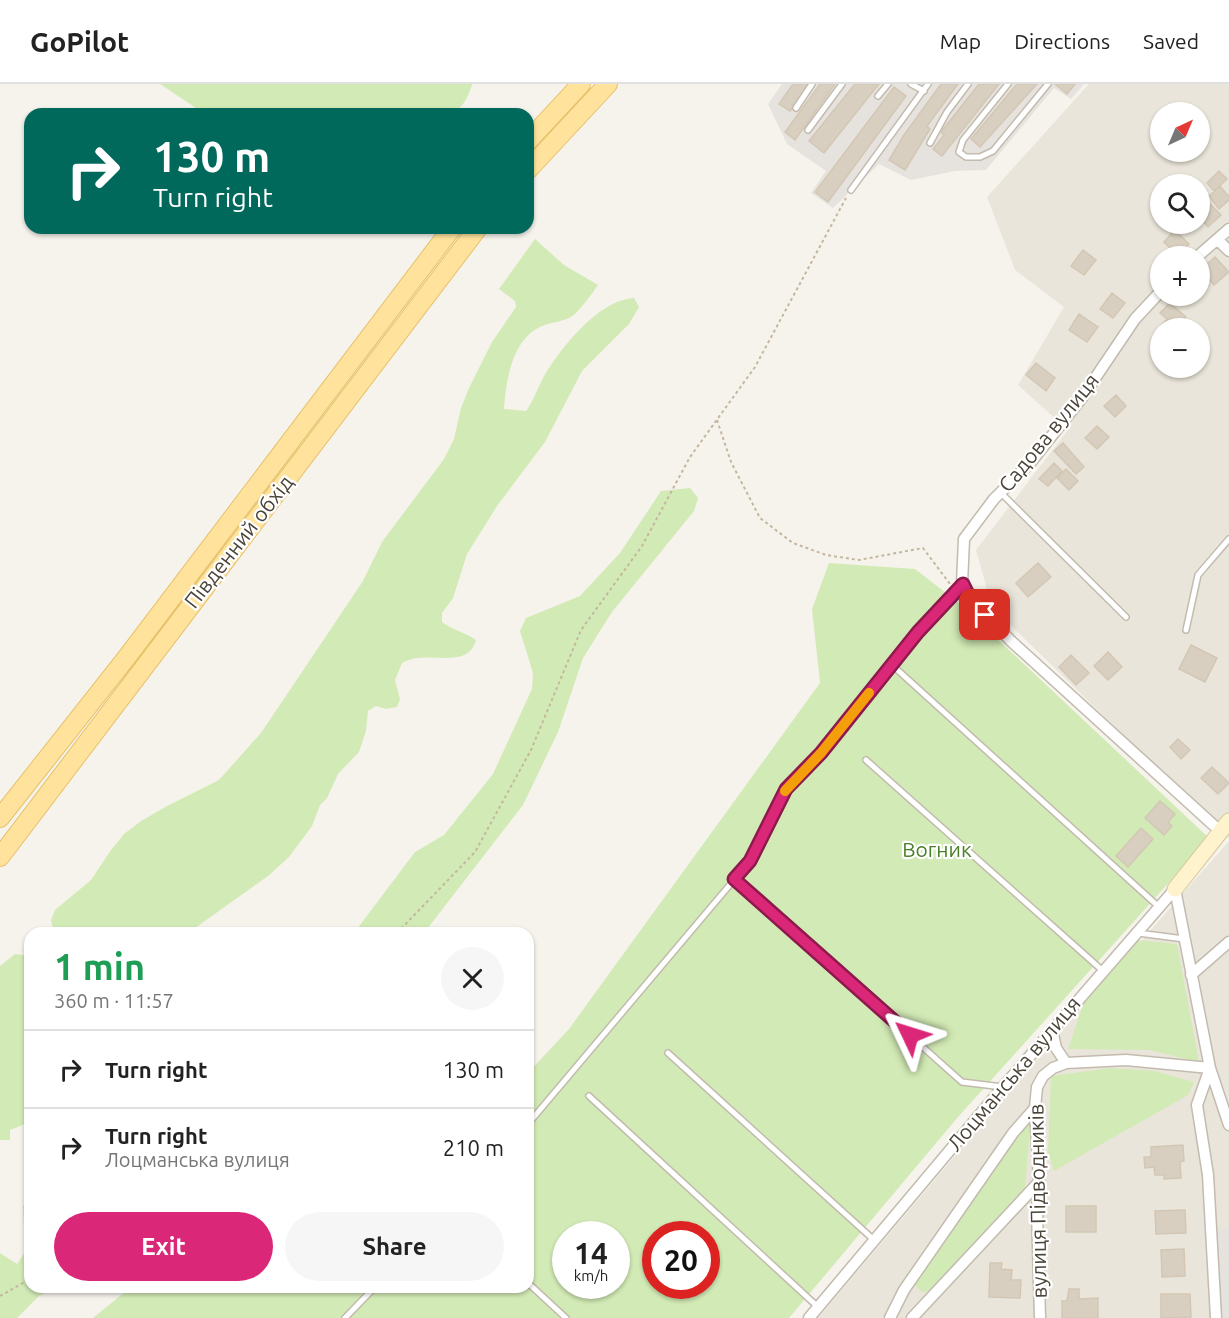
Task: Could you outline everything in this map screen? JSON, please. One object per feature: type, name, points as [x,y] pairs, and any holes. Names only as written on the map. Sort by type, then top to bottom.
[{"type":"main road","points":[[534,135],[581,84]]},
{"type":"main road","points":[[534,164],[608,84]]},
{"type":"main road","name":"Південний обхід","points":[[0,818],[127,657],[447,234]]},
{"type":"main road","name":"Південний обхід","points":[[0,857],[473,234]]},
{"type":"street","points":[[1210,246],[1229,229]]},
{"type":"street","points":[[1218,240],[1229,252]]},
{"type":"street","name":"Садова вулиця","points":[[959,588],[964,539],[1001,492],[1031,462],[1066,418],[1135,319],[1150,303]]},
{"type":"street","name":"Лоцманська вулиця","points":[[809,1318],[1003,1087],[1175,889],[1225,826],[1011,641],[959,588]]},
{"type":"street","points":[[1175,889],[1210,1068],[1229,1125]]},
{"type":"street","points":[[1191,975],[1229,942]]},
{"type":"street","points":[[1052,1030],[1056,1048],[1066,1063],[1126,1060],[1210,1068]]},
{"type":"street","name":"вулиця Підводників","points":[[1040,1318],[1037,1210],[1039,1182],[1035,1108],[1037,1088],[1043,1076],[1053,1068],[1066,1063]]},
{"type":"street","points":[[1210,1068],[1197,1105],[1208,1175],[1216,1318]]},
{"type":"street","points":[[890,1318],[904,1290],[1012,1133],[1035,1108]]},
{"type":"street","points":[[912,1318],[1039,1182]]},
{"type":"lane","points":[[796,108],[812,84]]},
{"type":"lane","points":[[808,130],[842,84]]},
{"type":"lane","points":[[878,96],[888,84]]},
{"type":"lane","points":[[911,84],[924,91]]},
{"type":"lane","points":[[851,190],[928,84]]},
{"type":"lane","points":[[930,143],[947,112],[968,84]]},
{"type":"lane","points":[[1008,84],[963,140],[959,152],[966,157],[980,157],[993,151],[1048,84]]},
{"type":"lane","points":[[1001,492],[1126,617]]},
{"type":"lane","points":[[1186,630],[1198,575],[1229,539]]},
{"type":"lane","points":[[534,1117],[750,861],[786,789],[821,753],[918,632],[959,588]]},
{"type":"lane","points":[[892,665],[1159,907]]},
{"type":"lane","points":[[866,760],[1103,971]]},
{"type":"lane","points":[[734,879],[962,1082],[1003,1087]]},
{"type":"lane","points":[[1137,932],[1184,939]]},
{"type":"lane","points":[[668,1053],[874,1240]]},
{"type":"lane","points":[[589,1096],[818,1307]]},
{"type":"lane","points":[[534,1289],[566,1318]]},
{"type":"lane","points":[[345,1318],[369,1293]]},
{"type":"path","points":[[403,927],[475,852],[531,750],[581,630],[642,546],[690,457],[755,367],[837,212],[851,190]]},
{"type":"path","points":[[717,420],[731,462],[760,518],[793,543],[826,555],[859,561],[923,548],[959,588]]},
{"type":"path","points":[[0,1296],[24,1282]]},
{"type":"shaded area","points":[[782,84],[1084,84],[1071,99],[1054,88],[986,170],[955,171],[911,180],[879,164],[833,208],[811,193],[826,171],[787,144],[768,104]]},
{"type":"shaded area","points":[[1089,84],[1229,84],[1229,838],[992,607],[976,550],[1068,430],[1018,385],[1064,307],[1015,270],[987,197]]},
{"type":"shaded area","points":[[1229,841],[1229,1318],[818,1318],[1018,1081]]},
{"type":"shaded area","points":[[1229,1228],[1229,1318],[1218,1318],[1216,1230]]},
{"type":"green space","points":[[160,84],[472,84],[459,108],[196,108]]},
{"type":"green space","points":[[535,239],[564,265],[598,285],[575,314],[567,319],[540,327],[523,341],[512,362],[504,409],[526,411],[543,378],[559,354],[581,328],[607,307],[634,298],[639,307],[629,324],[582,371],[545,442],[497,506],[467,554],[453,598],[442,613],[442,622],[476,640],[471,650],[455,657],[412,659],[402,663],[395,680],[400,699],[397,707],[386,709],[376,706],[368,711],[366,731],[359,752],[338,774],[327,798],[320,805],[312,826],[289,857],[268,876],[196,927],[53,927],[51,920],[55,910],[91,880],[124,834],[167,806],[219,780],[261,733],[363,581],[382,542],[444,459],[454,439],[461,408],[469,388],[492,342],[516,307],[515,301],[499,289]]},
{"type":"green space","points":[[690,488],[698,498],[694,511],[612,612],[583,658],[558,732],[523,805],[429,927],[359,927],[415,852],[444,835],[493,774],[532,689],[533,673],[520,631],[526,618],[580,596],[620,553],[661,491]]},
{"type":"green space","name":"Вогник","points":[[829,563],[915,569],[959,603],[1209,838],[958,1117],[789,1318],[93,1318],[124,1293],[534,1293],[534,1067],[569,1029],[820,683],[812,609]]},
{"type":"green space","points":[[1136,940],[1177,944],[1199,1062],[1149,1050],[1068,1049],[1085,999]]},
{"type":"green space","points":[[15,954],[24,955],[24,1124],[10,1130],[10,1140],[0,1140],[0,966]]},
{"type":"green space","points":[[1110,1068],[1155,1071],[1194,1082],[1188,1095],[1054,1171],[1048,1152],[1051,1076]]},
{"type":"green space","points":[[1031,1119],[1025,1187],[933,1288],[923,1293],[914,1284]]},
{"type":"green space","points":[[0,1253],[17,1264],[24,1254],[24,1293],[46,1293],[39,1296],[17,1318],[0,1318]]},
{"type":"building","points":[[793,84],[809,84],[790,111],[779,104]]},
{"type":"building","points":[[820,84],[835,84],[795,140],[785,132]]},
{"type":"building","points":[[855,84],[879,84],[824,153],[809,141]]},
{"type":"building","points":[[941,84],[958,84],[927,126],[930,129],[905,170],[889,160]]},
{"type":"building","points":[[979,84],[999,84],[942,156],[933,149],[944,135],[941,132]]},
{"type":"building","points":[[1017,84],[1037,84],[980,147],[971,139]]},
{"type":"building","points":[[1055,84],[1075,84],[1067,94]]},
{"type":"building","points":[[894,87],[906,96],[828,202],[815,192]]},
{"type":"building","points":[[1219,171],[1227,179],[1214,191],[1210,186],[1210,180]]},
{"type":"building","points":[[1220,186],[1229,200],[1219,209],[1210,195]]},
{"type":"building","points":[[1210,204],[1221,215],[1210,225]]},
{"type":"building","points":[[1171,234],[1179,234],[1189,244],[1187,246],[1168,246],[1164,242]]},
{"type":"building","points":[[1083,250],[1096,260],[1084,275],[1071,266]]},
{"type":"building","points":[[1215,257],[1229,272],[1214,285],[1210,281],[1210,261]]},
{"type":"building","points":[[1112,293],[1125,303],[1113,318],[1100,309]]},
{"type":"building","points":[[1167,306],[1173,306],[1186,317],[1166,318],[1160,313]]},
{"type":"building","points":[[1079,314],[1098,327],[1087,342],[1069,330]]},
{"type":"building","points":[[1036,363],[1055,378],[1046,391],[1026,375]]},
{"type":"building","points":[[1116,395],[1126,406],[1115,417],[1104,406]]},
{"type":"building","points":[[1097,426],[1109,437],[1097,449],[1085,438]]},
{"type":"building","points":[[1063,443],[1084,467],[1076,474],[1054,451]]},
{"type":"building","points":[[1054,463],[1062,471],[1048,486],[1039,479]]},
{"type":"building","points":[[1066,469],[1078,481],[1069,490],[1057,478]]},
{"type":"building","points":[[1038,563],[1051,577],[1028,597],[1016,583]]},
{"type":"building","points":[[1191,645],[1217,658],[1205,682],[1179,669]]},
{"type":"building","points":[[1108,652],[1122,667],[1108,680],[1094,666]]},
{"type":"building","points":[[1071,655],[1089,673],[1076,685],[1059,667]]},
{"type":"building","points":[[1178,739],[1190,750],[1181,759],[1170,747]]},
{"type":"building","points":[[1212,767],[1229,783],[1218,794],[1201,778]]},
{"type":"building","points":[[1160,801],[1175,814],[1168,822],[1172,826],[1164,835],[1145,818]]},
{"type":"building","points":[[1141,828],[1153,839],[1128,867],[1116,856]]},
{"type":"building","points":[[1183,1145],[1184,1161],[1180,1162],[1181,1178],[1164,1179],[1164,1175],[1155,1175],[1154,1167],[1145,1168],[1144,1157],[1151,1157],[1151,1147]]},
{"type":"building","points":[[1066,1206],[1096,1206],[1096,1232],[1066,1232]]},
{"type":"building","points":[[1185,1210],[1186,1233],[1156,1234],[1155,1211]]},
{"type":"building","points":[[1184,1249],[1185,1276],[1162,1277],[1161,1250]]},
{"type":"building","points":[[990,1263],[1002,1263],[1001,1269],[1012,1270],[1011,1280],[1021,1280],[1020,1298],[989,1297]]},
{"type":"building","points":[[1069,1289],[1079,1289],[1079,1299],[1098,1298],[1098,1318],[1062,1318],[1062,1301],[1067,1301]]},
{"type":"building","points":[[1161,1294],[1190,1294],[1191,1317],[1161,1318]]},
{"type":"slow traffic","points":[[785,791],[821,753],[869,693]]},
{"type":"route","points":[[910,1035],[734,879],[750,861],[786,789],[821,753],[918,632],[963,584],[972,602],[985,615]]}]
